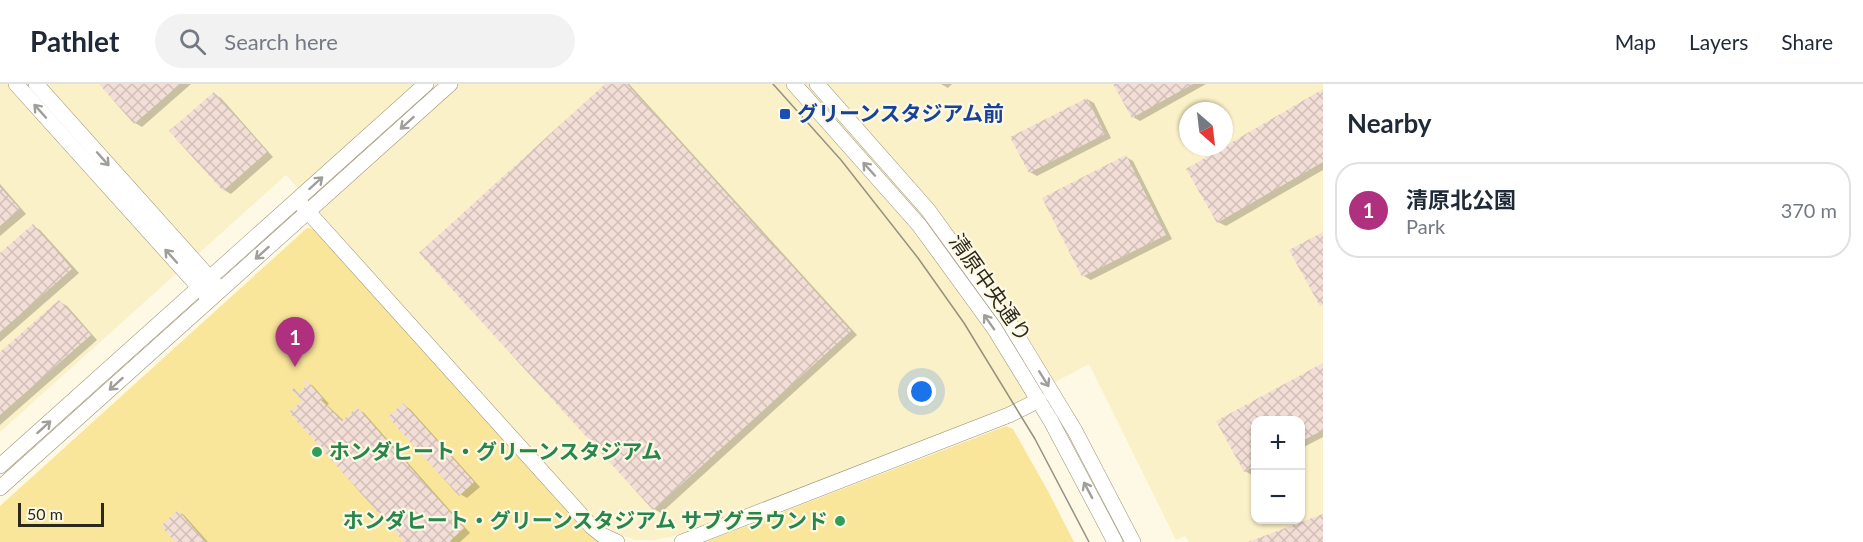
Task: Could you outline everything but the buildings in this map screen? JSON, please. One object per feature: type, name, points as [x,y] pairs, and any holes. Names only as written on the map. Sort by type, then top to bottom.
[{"type":"street","points":[[16,84],[210,289]]},
{"type":"street","points":[[36,84],[210,289]]},
{"type":"street","points":[[0,488],[210,289],[297,200],[426,84]]},
{"type":"street","points":[[0,466],[210,289],[308,212],[450,84]]},
{"type":"street","name":"清原中央通り","points":[[794,84],[919,225],[994,328],[1039,400],[1115,542]]},
{"type":"street","name":"清原中央通り","points":[[817,84],[928,210],[1007,319],[1075,431],[1133,542]]},
{"type":"street","points":[[297,200],[592,527],[617,542]]},
{"type":"street","points":[[682,542],[1009,415],[1039,400]]},
{"type":"shaded area","points":[[0,84],[1323,84],[1323,542],[1189,542],[1185,536],[1176,540],[1089,364],[995,414],[671,537],[636,540],[618,534],[593,517],[286,175],[0,432]]},
{"type":"shaded area","points":[[307,228],[314,229],[583,529],[599,542],[0,542],[0,506]]},
{"type":"shaded area","points":[[1006,426],[1013,429],[1074,542],[705,542]]},
{"type":"tram line","points":[[773,84],[841,160],[918,258],[964,323],[1035,439],[1089,542]]},
{"type":"place","name":"グリーンスタジアム前","points":[[785,114]]},
{"type":"place","name":"清原北公園","points":[[295,367]]},
{"type":"place","name":"ホンダヒート・グリーンスタジアム","points":[[317,452]]},
{"type":"place","name":"ホンダヒート・グリーンスタジアム サブグラウンド","points":[[840,521]]}]
